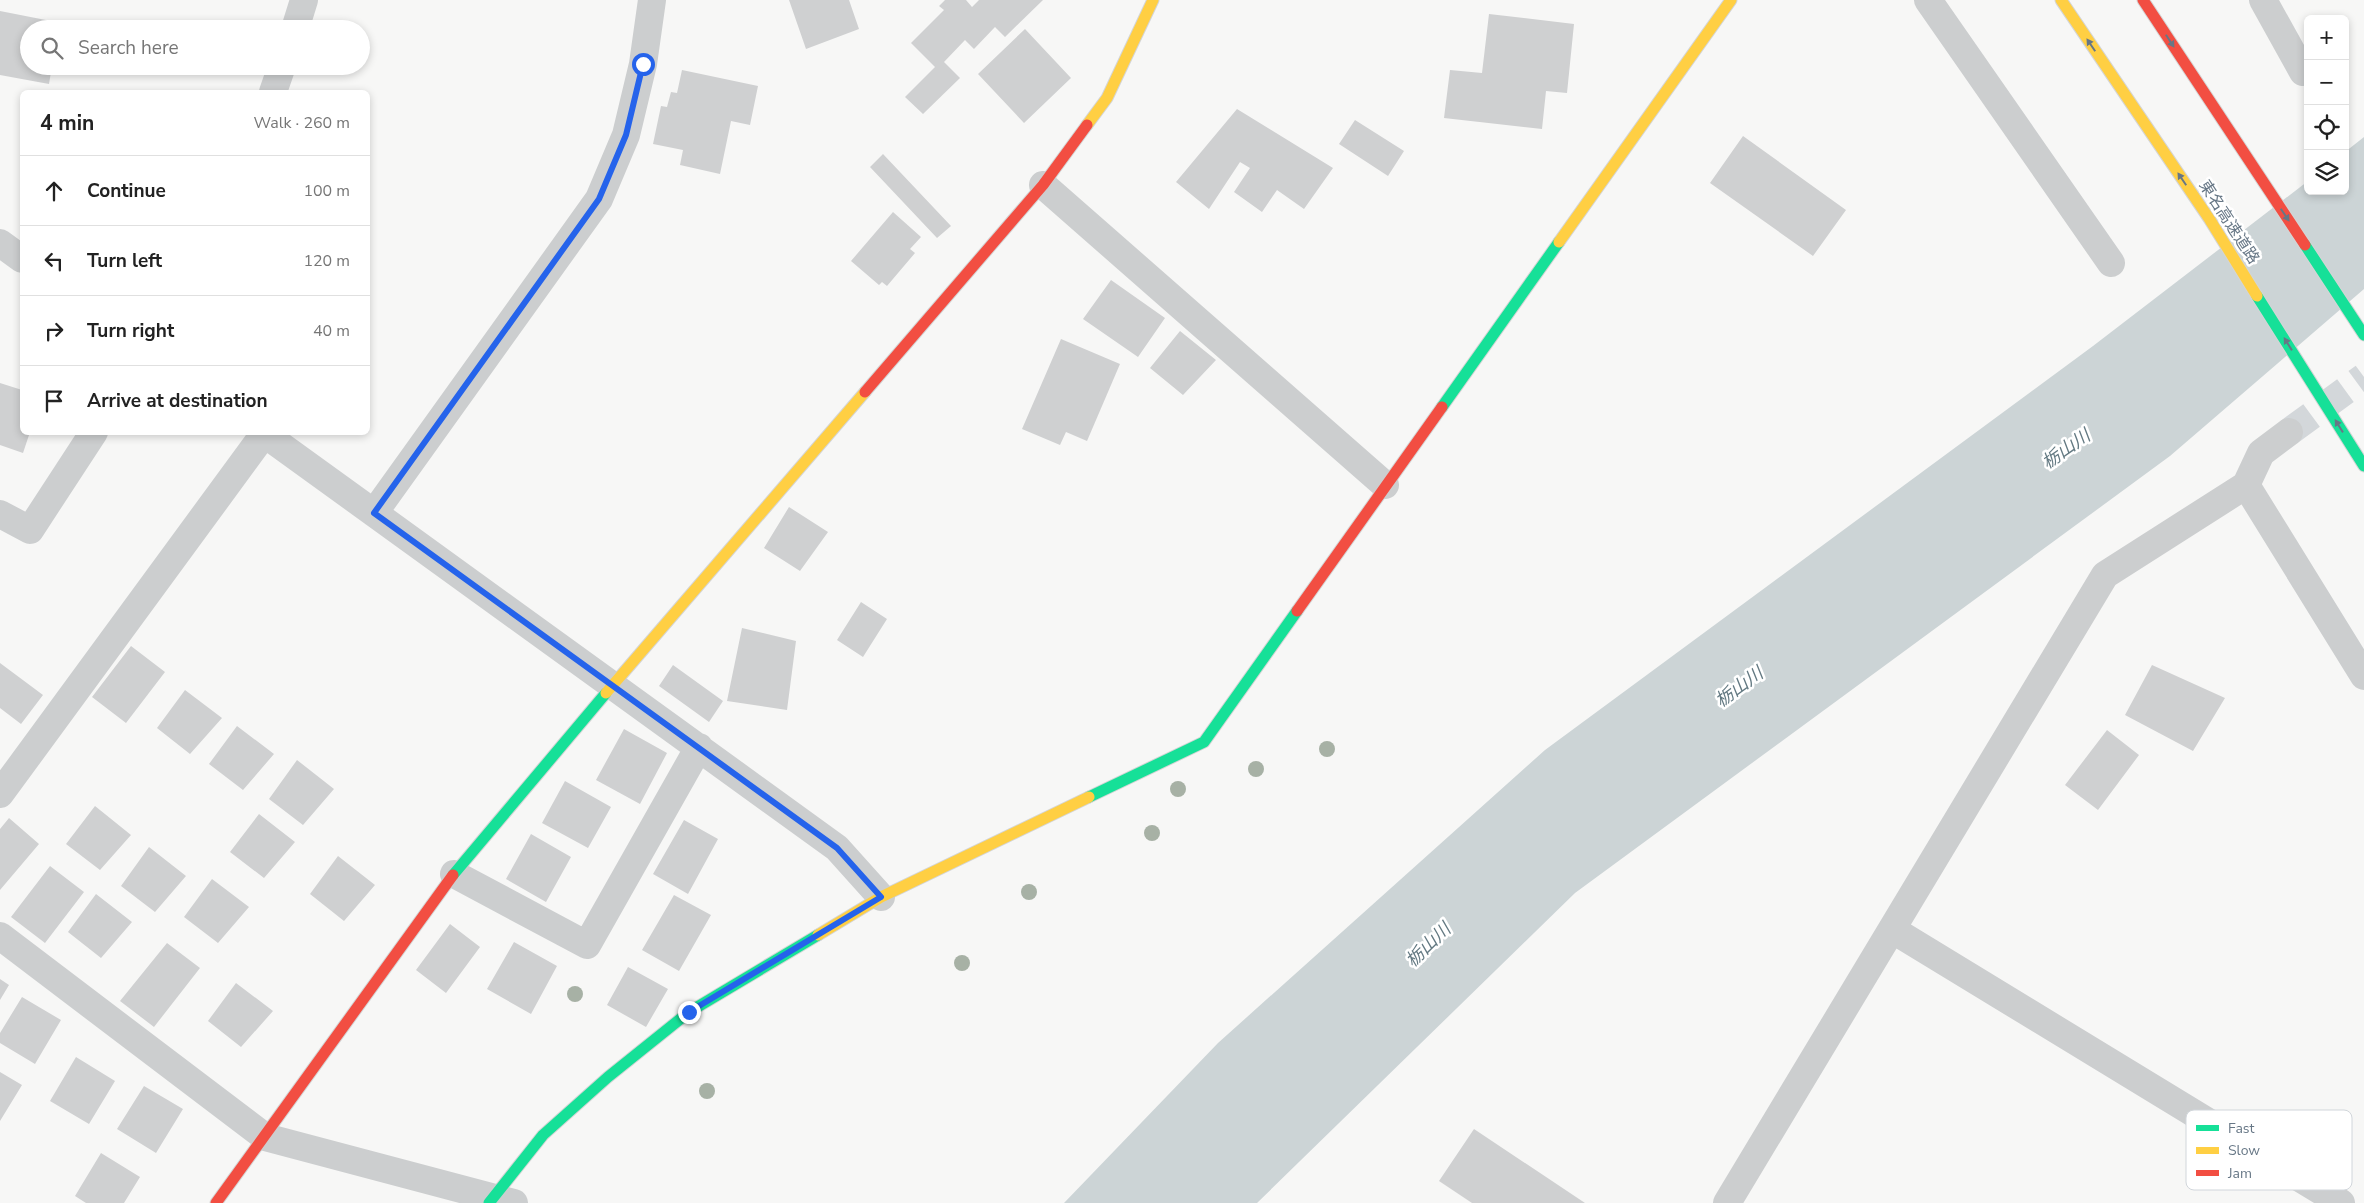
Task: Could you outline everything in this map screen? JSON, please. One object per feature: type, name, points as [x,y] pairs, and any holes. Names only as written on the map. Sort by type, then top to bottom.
[{"type":"main road","points":[[216,1203],[454,874],[613,684],[1043,185],[1107,98],[1153,0]]},
{"type":"main road","points":[[498,1201],[543,1135],[608,1077],[689,1012],[881,897],[1204,742],[1385,484],[1731,0]]},
{"type":"main road","name":"東名高速道路","points":[[2060,0],[2210,220],[2364,466]]},
{"type":"main road","points":[[2143,0],[2364,335]]},
{"type":"street","points":[[298,20],[304,0]]},
{"type":"street","points":[[374,513],[599,199],[626,135],[643,64],[652,0]]},
{"type":"street","points":[[1928,0],[2111,263]]},
{"type":"street","points":[[2263,0],[2303,72]]},
{"type":"street","points":[[274,90],[279,75]]},
{"type":"street","points":[[1043,185],[1385,484]]},
{"type":"street","points":[[0,243],[20,258]]},
{"type":"street","points":[[1727,1203],[2105,575],[2246,485],[2261,453],[2289,432]]},
{"type":"street","points":[[0,514],[30,530],[92,435]]},
{"type":"street","points":[[0,794],[262,435]]},
{"type":"street","points":[[266,435],[613,684],[837,848],[881,897]]},
{"type":"street","points":[[2246,485],[2364,676]]},
{"type":"street","points":[[454,874],[587,945],[699,748]]},
{"type":"street","points":[[1893,930],[2188,1110]]},
{"type":"street","points":[[0,936],[265,1137],[498,1201]]},
{"type":"street","points":[[2320,1190],[2341,1203]]},
{"type":"water","name":"栃山川","points":[[2364,137],[2364,289],[2170,456],[1575,893],[1257,1203],[1064,1203],[1218,1043],[1545,750],[2093,346],[2304,184],[2304,195],[2349,195],[2349,149]]},
{"type":"building","points":[[789,0],[849,0],[859,29],[806,49]]},
{"type":"building","points":[[945,0],[966,0],[972,7],[979,0],[1043,0],[1005,37],[995,27],[974,49],[965,40],[944,62],[960,78],[923,114],[905,97],[935,67],[911,43],[944,10],[939,6]]},
{"type":"building","points":[[0,11],[46,20],[20,20],[20,75],[50,75],[49,84],[0,75]]},
{"type":"building","points":[[1489,14],[1574,24],[1567,93],[1546,91],[1542,129],[1444,118],[1450,70],[1482,73]]},
{"type":"building","points":[[1025,29],[1071,78],[1024,123],[978,74]]},
{"type":"building","points":[[682,70],[758,86],[750,125],[731,121],[720,174],[680,165],[683,150],[653,144],[661,106],[667,107],[671,92],[677,93]]},
{"type":"building","points":[[1237,109],[1333,168],[1304,209],[1277,190],[1262,212],[1234,192],[1250,168],[1240,162],[1209,209],[1176,182]]},
{"type":"building","points":[[1355,120],[1404,151],[1388,176],[1339,144]]},
{"type":"building","points":[[1743,136],[1846,210],[1813,256],[1710,183]]},
{"type":"building","points":[[883,154],[951,226],[937,238],[870,167]]},
{"type":"building","points":[[893,212],[921,237],[910,249],[915,253],[887,286],[882,282],[879,285],[851,261]]},
{"type":"building","points":[[1111,280],[1165,318],[1138,357],[1083,319]]},
{"type":"building","points":[[1180,331],[1216,360],[1183,395],[1150,368]]},
{"type":"building","points":[[1061,339],[1120,364],[1087,441],[1066,432],[1060,445],[1022,429]]},
{"type":"building","points":[[0,383],[20,389],[20,435],[29,435],[23,453],[0,445]]},
{"type":"building","points":[[789,507],[828,532],[800,571],[764,548]]},
{"type":"building","points":[[861,602],[887,619],[863,657],[837,640]]},
{"type":"building","points":[[742,628],[796,641],[787,710],[727,701]]},
{"type":"building","points":[[131,646],[165,672],[126,723],[92,697]]},
{"type":"building","points":[[0,663],[43,695],[21,724],[0,708]]},
{"type":"building","points":[[673,665],[723,701],[709,722],[659,686]]},
{"type":"building","points":[[2152,665],[2225,698],[2193,751],[2125,715]]},
{"type":"building","points":[[185,690],[222,718],[190,754],[157,728]]},
{"type":"building","points":[[237,726],[274,754],[243,790],[209,764]]},
{"type":"building","points":[[624,729],[667,753],[640,804],[596,780]]},
{"type":"building","points":[[2107,730],[2139,755],[2098,810],[2065,785]]},
{"type":"building","points":[[297,760],[334,789],[303,825],[269,799]]},
{"type":"building","points":[[565,781],[611,807],[588,848],[542,823]]},
{"type":"building","points":[[95,806],[131,835],[100,870],[66,844]]},
{"type":"building","points":[[259,814],[295,842],[264,878],[230,852]]},
{"type":"building","points":[[9,818],[39,844],[0,890],[0,829]]},
{"type":"building","points":[[684,820],[718,839],[688,894],[653,874]]},
{"type":"building","points":[[531,834],[571,857],[546,902],[506,879]]},
{"type":"building","points":[[149,847],[186,876],[155,912],[121,886]]},
{"type":"building","points":[[338,856],[375,885],[344,921],[310,894]]},
{"type":"building","points":[[50,866],[84,892],[45,943],[11,917]]},
{"type":"building","points":[[212,879],[249,907],[218,943],[184,917]]},
{"type":"building","points":[[96,894],[132,922],[101,958],[68,932]]},
{"type":"building","points":[[674,895],[711,915],[679,971],[642,950]]},
{"type":"building","points":[[450,924],[480,947],[446,993],[416,970]]},
{"type":"building","points":[[514,942],[557,966],[531,1014],[487,989]]},
{"type":"building","points":[[167,943],[200,968],[154,1027],[120,1001]]},
{"type":"building","points":[[628,967],[668,989],[646,1027],[607,1005]]},
{"type":"building","points":[[0,979],[9,985],[0,1000]]},
{"type":"building","points":[[236,983],[273,1011],[241,1047],[208,1021]]},
{"type":"building","points":[[22,997],[61,1020],[35,1064],[0,1043],[0,1033]]},
{"type":"building","points":[[76,1057],[115,1081],[89,1124],[50,1101]]},
{"type":"building","points":[[0,1072],[22,1085],[0,1121]]},
{"type":"building","points":[[144,1086],[183,1109],[156,1153],[117,1129]]},
{"type":"building","points":[[1474,1129],[1585,1203],[1472,1203],[1439,1181]]},
{"type":"building","points":[[101,1153],[140,1177],[124,1203],[86,1203],[75,1196]]},
{"type":"tunnel","points":[[2289,432],[2364,377]]},
{"type":"traffic: fast","points":[[1442,407],[1559,242]]},
{"type":"traffic: fast","points":[[2305,245],[2364,335]]},
{"type":"traffic: fast","points":[[2257,296],[2364,466]]},
{"type":"traffic: fast","points":[[1089,797],[1204,742],[1297,611]]},
{"type":"traffic: fast","points":[[453,875],[606,693]]},
{"type":"traffic: fast","points":[[489,1203],[543,1135],[608,1077],[689,1012],[818,935]]},
{"type":"traffic: slow","points":[[1087,125],[1107,98],[1153,0]]},
{"type":"traffic: slow","points":[[1559,242],[1731,0]]},
{"type":"traffic: slow","points":[[2061,0],[2210,220],[2257,296]]},
{"type":"traffic: slow","points":[[606,693],[865,392]]},
{"type":"traffic: slow","points":[[818,935],[881,897],[1089,797]]},
{"type":"traffic: jam","points":[[2143,0],[2305,245]]},
{"type":"traffic: jam","points":[[865,392],[1043,185],[1087,125]]},
{"type":"traffic: jam","points":[[1297,611],[1442,407]]},
{"type":"traffic: jam","points":[[216,1203],[453,875]]},
{"type":"route","points":[[643,64],[626,135],[599,199],[374,513],[613,684],[837,848],[881,897],[689,1012]]}]
